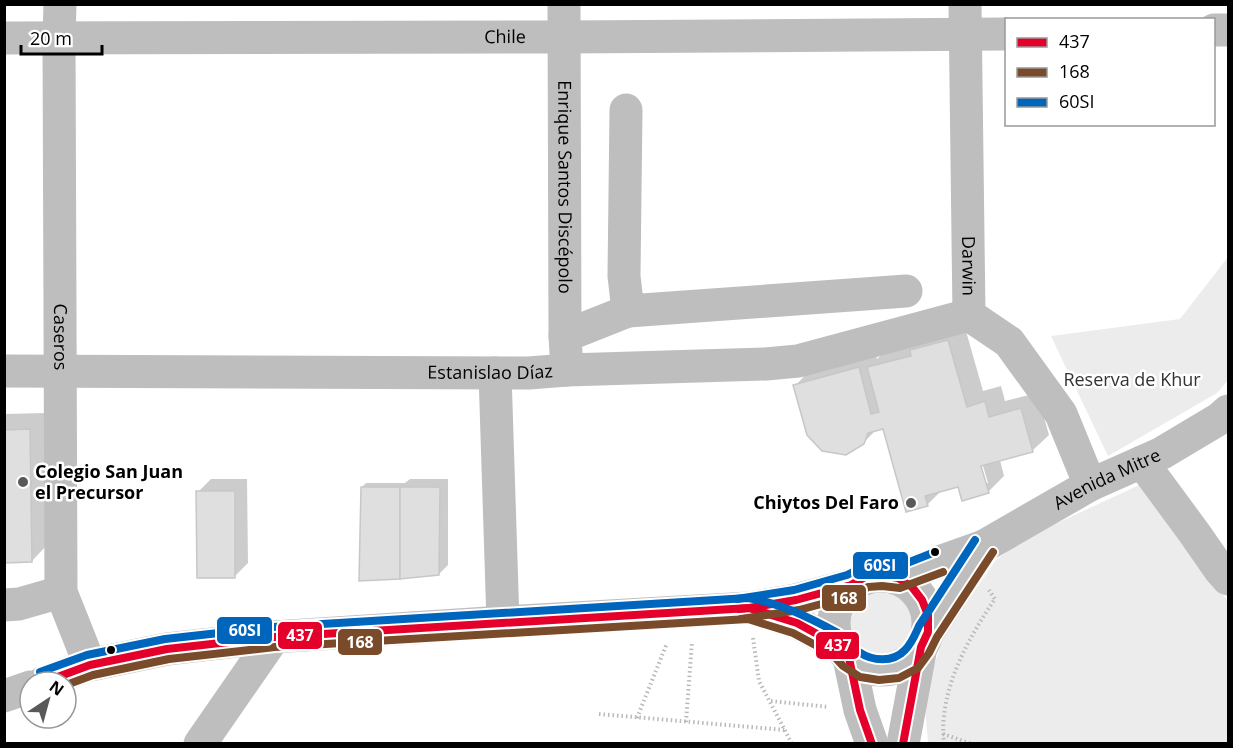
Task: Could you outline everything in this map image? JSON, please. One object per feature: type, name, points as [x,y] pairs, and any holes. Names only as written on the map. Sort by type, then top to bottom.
[{"type":"street","name":"Caseros","points":[[60,4],[61,592],[90,665]]},
{"type":"street","name":"Enrique Santos Discépolo","points":[[564,4],[567,370]]},
{"type":"street","name":"Chile","points":[[4,38],[564,37],[965,20],[1005,34]]},
{"type":"street","name":"Darwin","points":[[965,20],[969,315],[1009,342],[1061,414],[1090,485]]},
{"type":"street","points":[[626,110],[624,276],[628,311]]},
{"type":"street","points":[[565,336],[628,311],[906,291]]},
{"type":"street","name":"Estanislao Díaz","points":[[4,371],[529,373],[766,364],[798,361],[969,315]]},
{"type":"street","points":[[495,373],[503,622]]},
{"type":"street","name":"Avenida Mitre","points":[[924,640],[978,556],[1090,485],[1162,453],[1219,419],[1228,411]]},
{"type":"street","points":[[1142,462],[1228,579]]},
{"type":"street","name":"Avenida Mitre","points":[[898,578],[939,562],[978,556]]},
{"type":"street","points":[[76,670],[90,665],[167,649],[274,637],[749,608],[796,600],[850,585],[865,577],[882,575],[898,578],[912,587],[922,600],[928,615],[904,743]]},
{"type":"street","points":[[850,585],[840,598],[834,613],[833,630],[844,652],[872,744]]},
{"type":"street","points":[[4,605],[20,604],[61,592]]},
{"type":"street","points":[[749,608],[797,622],[864,667],[880,670],[896,668],[911,660],[924,640]]},
{"type":"street","points":[[200,744],[274,637]]},
{"type":"path","points":[[944,744],[942,728],[951,679],[976,627],[995,598],[978,556]]},
{"type":"path","points":[[749,608],[759,681],[792,744]]},
{"type":"path","points":[[637,718],[687,611]]},
{"type":"path","points":[[686,722],[687,611]]},
{"type":"path","points":[[770,701],[860,710]]},
{"type":"path","points":[[599,714],[785,730]]},
{"type":"path","points":[[943,734],[972,744]]},
{"type":"green space","name":"Reserva de Khur","points":[[1228,257],[1228,380],[1217,393],[1108,456],[1051,336],[1180,319]]},
{"type":"green space","points":[[1148,481],[1180,541],[1228,601],[1228,743],[928,743],[924,695],[944,636],[996,560],[1025,538]]},
{"type":"green space","points":[[874,590],[888,590],[900,595],[909,604],[914,623],[912,636],[905,647],[888,656],[874,656],[862,651],[853,642],[848,630],[848,616],[853,604],[862,595]]},
{"type":"building","points":[[948,340],[967,407],[985,401],[989,417],[1021,408],[1033,452],[981,466],[989,493],[962,501],[958,487],[925,496],[928,506],[906,512],[883,429],[868,433],[864,444],[846,455],[822,451],[807,435],[793,385],[859,367],[871,414],[879,412],[867,367],[911,356],[910,350]]},
{"type":"building","points":[[30,429],[32,562],[4,563],[4,430]]},
{"type":"building","points":[[361,487],[400,487],[400,579],[359,581]]},
{"type":"building","points":[[400,487],[440,487],[439,575],[400,579]]},
{"type":"building","points":[[196,491],[235,491],[235,578],[197,578]]},
{"type":"transit line","name":"60SI","points":[[46,670],[87,655],[165,639],[273,627],[748,598],[784,607],[817,622],[838,633],[864,655],[876,659],[889,659],[900,654],[910,645],[919,626],[975,540]]},
{"type":"transit line","name":"60SI","points":[[737,599],[794,590],[847,575],[863,567],[882,565],[897,567],[935,552]]},
{"type":"transit line","name":"168","points":[[78,681],[93,675],[169,659],[275,647],[748,619],[793,633],[832,654],[843,666],[860,677],[879,680],[899,678],[918,668],[993,552]]},
{"type":"transit line","name":"168","points":[[741,619],[799,610],[855,595],[868,587],[900,588],[943,572]]},
{"type":"transit line","name":"437","points":[[76,670],[90,665],[167,649],[274,637],[749,608],[796,600],[851,585],[865,577],[882,575],[898,578],[912,587],[922,600],[928,615],[928,632],[921,647],[903,744]]},
{"type":"transit line","name":"437","points":[[739,609],[749,608],[797,623],[839,646],[849,658],[860,710],[872,744]]},
{"type":"place","name":"Colegio San Juan el Precursor","points":[[23,482]]},
{"type":"place","name":"Chiytos Del Faro","points":[[911,503]]}]
